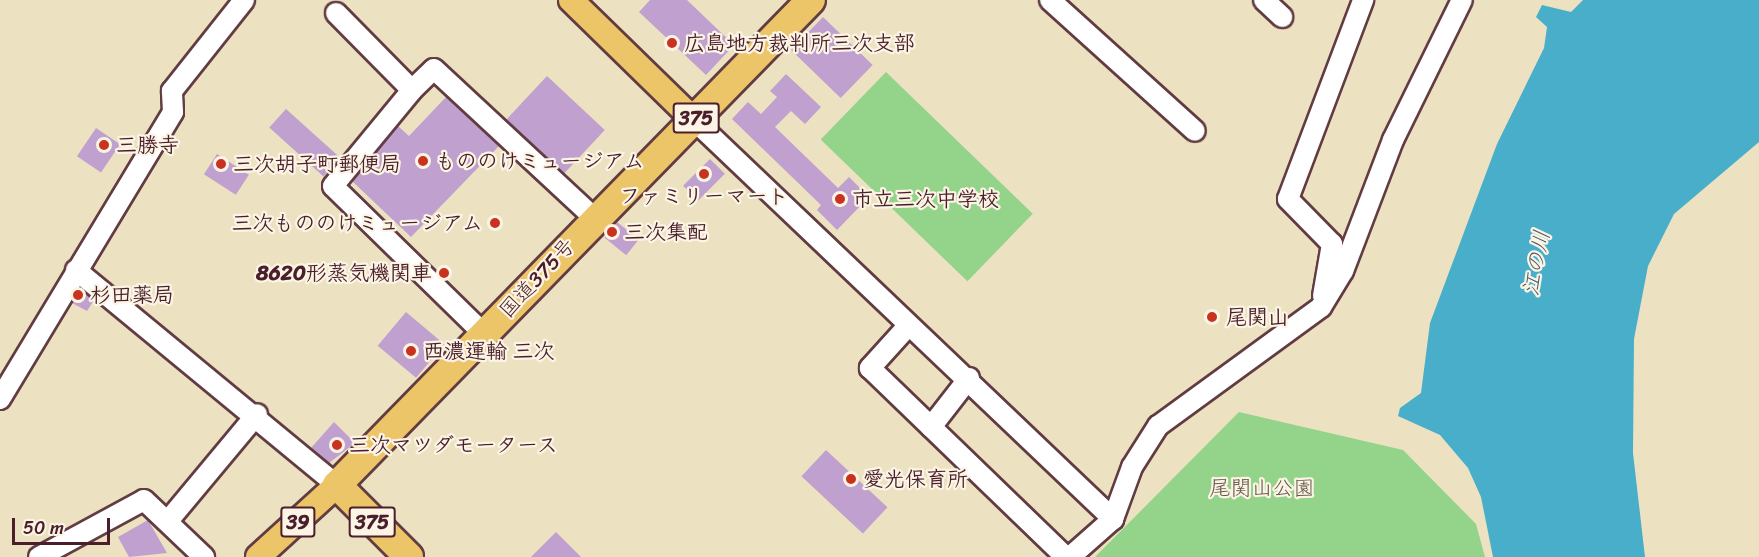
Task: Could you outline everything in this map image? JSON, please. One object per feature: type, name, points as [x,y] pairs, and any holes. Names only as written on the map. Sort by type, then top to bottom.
[{"type":"highway","name":"国道375号","points":[[337,485],[484,334],[593,217],[694,120],[811,0]]},
{"type":"highway","name":"375","points":[[337,485],[409,557]]},
{"type":"main road","points":[[571,0],[694,120]]},
{"type":"main road","name":"39","points":[[258,557],[337,485]]},
{"type":"street","points":[[0,399],[173,112],[172,91],[244,0]]},
{"type":"street","points":[[1050,0],[1195,131]]},
{"type":"street","points":[[1264,0],[1282,17]]},
{"type":"street","points":[[1321,307],[1332,244],[1288,199],[1363,0]]},
{"type":"street","points":[[908,326],[870,368],[1068,557],[1090,536],[1113,519],[1132,467],[1158,426],[1321,307],[1343,271],[1393,140],[1462,0]]},
{"type":"street","points":[[336,13],[412,90]]},
{"type":"street","points":[[484,334],[333,186],[412,90],[434,69],[593,217]]},
{"type":"street","points":[[694,120],[908,326],[969,378],[1113,519]]},
{"type":"street","points":[[76,270],[257,414],[337,485]]},
{"type":"street","points":[[931,427],[969,378]]},
{"type":"street","points":[[168,521],[257,414]]},
{"type":"street","points":[[39,557],[144,500],[204,557]]},
{"type":"street","points":[[1090,536],[1090,557]]},
{"type":"green space","points":[[886,72],[1033,214],[967,281],[821,140]]},
{"type":"green space","name":"尾関山公園","points":[[1239,412],[1403,450],[1476,524],[1485,557],[1095,557]]},
{"type":"water","name":"江の川","points":[[1583,0],[1759,0],[1759,142],[1674,214],[1648,266],[1634,339],[1633,453],[1645,557],[1493,557],[1481,497],[1468,468],[1440,435],[1398,416],[1400,408],[1421,393],[1430,323],[1497,144],[1544,48],[1547,27],[1536,17],[1542,5],[1571,12]]},
{"type":"building","points":[[650,0],[687,0],[734,45],[706,75],[639,12]]},
{"type":"building","points":[[823,17],[873,65],[841,98],[791,50]]},
{"type":"building","points":[[786,74],[821,107],[805,124],[791,111],[775,127],[838,188],[849,177],[869,197],[837,230],[817,210],[821,205],[732,119],[748,102],[761,114],[777,97],[770,91]]},
{"type":"building","points":[[547,76],[605,130],[564,174],[506,120]]},
{"type":"building","name":"もののけミュージアム","points":[[446,97],[499,146],[411,237],[352,181],[398,126],[409,136]]},
{"type":"building","points":[[286,109],[340,158],[324,176],[269,128]]},
{"type":"building","points":[[96,128],[120,144],[101,172],[77,156]]},
{"type":"building","points":[[217,154],[249,175],[236,195],[204,174]]},
{"type":"building","points":[[710,159],[725,174],[698,201],[683,186]]},
{"type":"building","points":[[617,222],[639,240],[626,255],[604,238]]},
{"type":"building","points":[[80,289],[94,300],[87,311],[72,303]]},
{"type":"building","name":"西濃運輸 三次","points":[[406,312],[444,344],[416,378],[378,346]]},
{"type":"building","points":[[334,422],[355,443],[329,463],[311,448]]},
{"type":"building","points":[[826,450],[887,507],[863,534],[801,476]]},
{"type":"building","points":[[148,520],[167,553],[129,557],[118,537]]},
{"type":"building","points":[[556,532],[581,557],[531,557]]},
{"type":"place","name":"広島地方裁判所三次支部","points":[[672,43]]},
{"type":"place","name":"三勝寺","points":[[104,145]]},
{"type":"place","name":"もののけミュージアム","points":[[423,161]]},
{"type":"place","name":"三次胡子町郵便局","points":[[221,164]]},
{"type":"place","name":"ファミリーマート","points":[[704,174]]},
{"type":"place","name":"市立三次中学校","points":[[840,199]]},
{"type":"place","name":"三次もののけミュージアム","points":[[495,223]]},
{"type":"place","name":"三次集配","points":[[612,232]]},
{"type":"place","name":"8620形蒸気機関車","points":[[444,273]]},
{"type":"place","name":"杉田薬局","points":[[78,295]]},
{"type":"place","name":"尾関山","points":[[1212,317]]},
{"type":"place","name":"西濃運輸 三次","points":[[411,351]]},
{"type":"place","name":"三次マツダモータース","points":[[337,445]]},
{"type":"place","name":"愛光保育所","points":[[851,479]]}]
